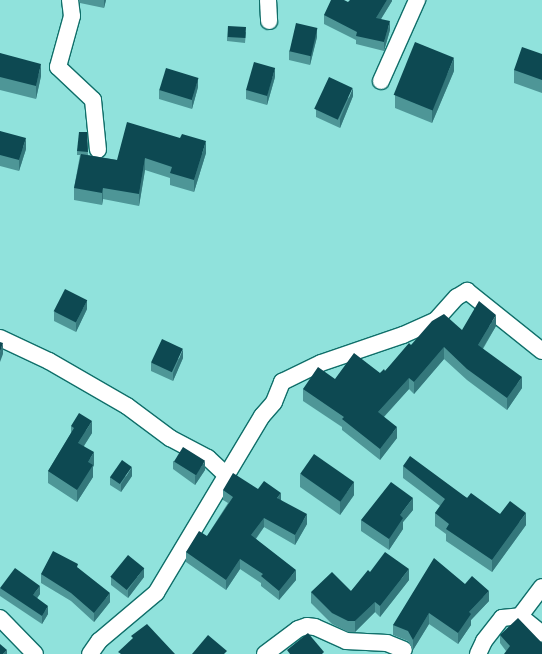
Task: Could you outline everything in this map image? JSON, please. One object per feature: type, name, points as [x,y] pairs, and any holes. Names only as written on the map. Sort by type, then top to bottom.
[{"type":"street","points":[[70,0],[72,16],[58,67],[93,100],[98,150]]},
{"type":"street","points":[[268,0],[269,21]]},
{"type":"street","points":[[381,81],[417,0]]},
{"type":"street","points":[[90,654],[100,641],[156,592],[262,416],[274,402],[282,382],[321,363],[402,335],[436,320],[457,297],[467,291],[542,352]]},
{"type":"street","points":[[0,338],[49,361],[127,406],[170,438],[208,458],[226,475]]},
{"type":"street","points":[[520,616],[542,587]]},
{"type":"street","points":[[478,654],[484,641],[502,618],[520,616],[542,634]]},
{"type":"street","points":[[0,618],[35,654]]},
{"type":"street","points":[[265,654],[298,629],[307,626],[316,627],[346,641],[387,643],[404,650]]},
{"type":"building","points":[[331,0],[344,0],[348,2],[350,0],[387,0],[376,18],[390,21],[384,42],[356,36],[357,32],[324,15]]},
{"type":"building","points":[[296,23],[317,28],[311,56],[289,51]]},
{"type":"building","points":[[228,26],[246,27],[245,38],[227,37]]},
{"type":"building","points":[[415,42],[454,58],[433,111],[394,95]]},
{"type":"building","points":[[522,47],[542,54],[542,80],[514,70]]},
{"type":"building","points":[[0,53],[41,64],[36,86],[0,77]]},
{"type":"building","points":[[254,62],[275,68],[267,96],[246,90]]},
{"type":"building","points":[[166,68],[199,78],[192,100],[159,90]]},
{"type":"building","points":[[329,77],[353,88],[338,120],[314,109]]},
{"type":"building","points":[[127,122],[180,138],[182,134],[206,141],[194,180],[170,173],[172,167],[145,158],[139,194],[103,188],[102,193],[74,188],[81,154],[117,160]]},
{"type":"building","points":[[0,131],[26,138],[19,160],[0,155]]},
{"type":"building","points":[[79,132],[87,132],[88,152],[77,151]]},
{"type":"building","points":[[65,289],[87,300],[76,323],[54,311]]},
{"type":"building","points":[[479,301],[496,315],[478,345],[522,377],[507,398],[467,369],[444,347],[414,382],[409,378],[378,412],[397,427],[380,449],[342,419],[344,417],[303,389],[318,367],[335,379],[354,353],[380,373],[384,369],[385,371],[409,343],[411,345],[432,321],[444,314],[462,330]]},
{"type":"building","points":[[162,339],[183,349],[172,372],[151,363]]},
{"type":"building","points":[[0,342],[3,343],[0,352]]},
{"type":"building","points":[[79,413],[92,421],[78,443],[94,452],[88,462],[93,465],[77,490],[48,471],[74,428],[71,426]]},
{"type":"building","points":[[183,447],[205,461],[196,475],[174,461]]},
{"type":"building","points":[[314,454],[354,482],[340,502],[300,474]]},
{"type":"building","points":[[410,456],[467,498],[471,493],[500,514],[510,501],[526,513],[492,560],[446,529],[449,524],[435,513],[445,499],[403,466]]},
{"type":"building","points":[[122,460],[132,467],[120,484],[110,477]]},
{"type":"building","points":[[233,473],[258,489],[264,481],[281,493],[277,498],[307,514],[295,535],[264,518],[251,535],[296,570],[279,591],[261,576],[263,574],[240,559],[226,580],[186,552],[199,531],[207,536],[233,497],[223,490]]},
{"type":"building","points":[[391,482],[413,498],[400,515],[403,518],[389,539],[361,520]]},
{"type":"building","points":[[53,551],[78,564],[77,567],[110,593],[94,613],[71,593],[41,574]]},
{"type":"building","points":[[385,552],[409,569],[380,606],[375,602],[355,621],[348,621],[332,613],[311,592],[332,572],[351,591],[368,570],[370,572]]},
{"type":"building","points":[[128,555],[144,568],[127,590],[110,577]]},
{"type":"building","points":[[434,558],[465,584],[472,576],[489,591],[469,612],[471,614],[458,633],[429,613],[413,640],[408,631],[393,625]]},
{"type":"building","points":[[15,568],[40,586],[33,595],[48,606],[42,616],[0,588]]},
{"type":"building","points":[[518,618],[542,643],[542,654],[504,654],[510,646],[500,635]]},
{"type":"building","points":[[147,624],[175,654],[121,654],[118,652],[133,638],[131,636]]},
{"type":"building","points":[[308,633],[324,652],[322,654],[290,654],[287,650]]},
{"type":"building","points":[[208,635],[227,651],[224,654],[192,654]]},
{"type":"building","points":[[0,644],[7,650],[3,654],[0,654]]}]
